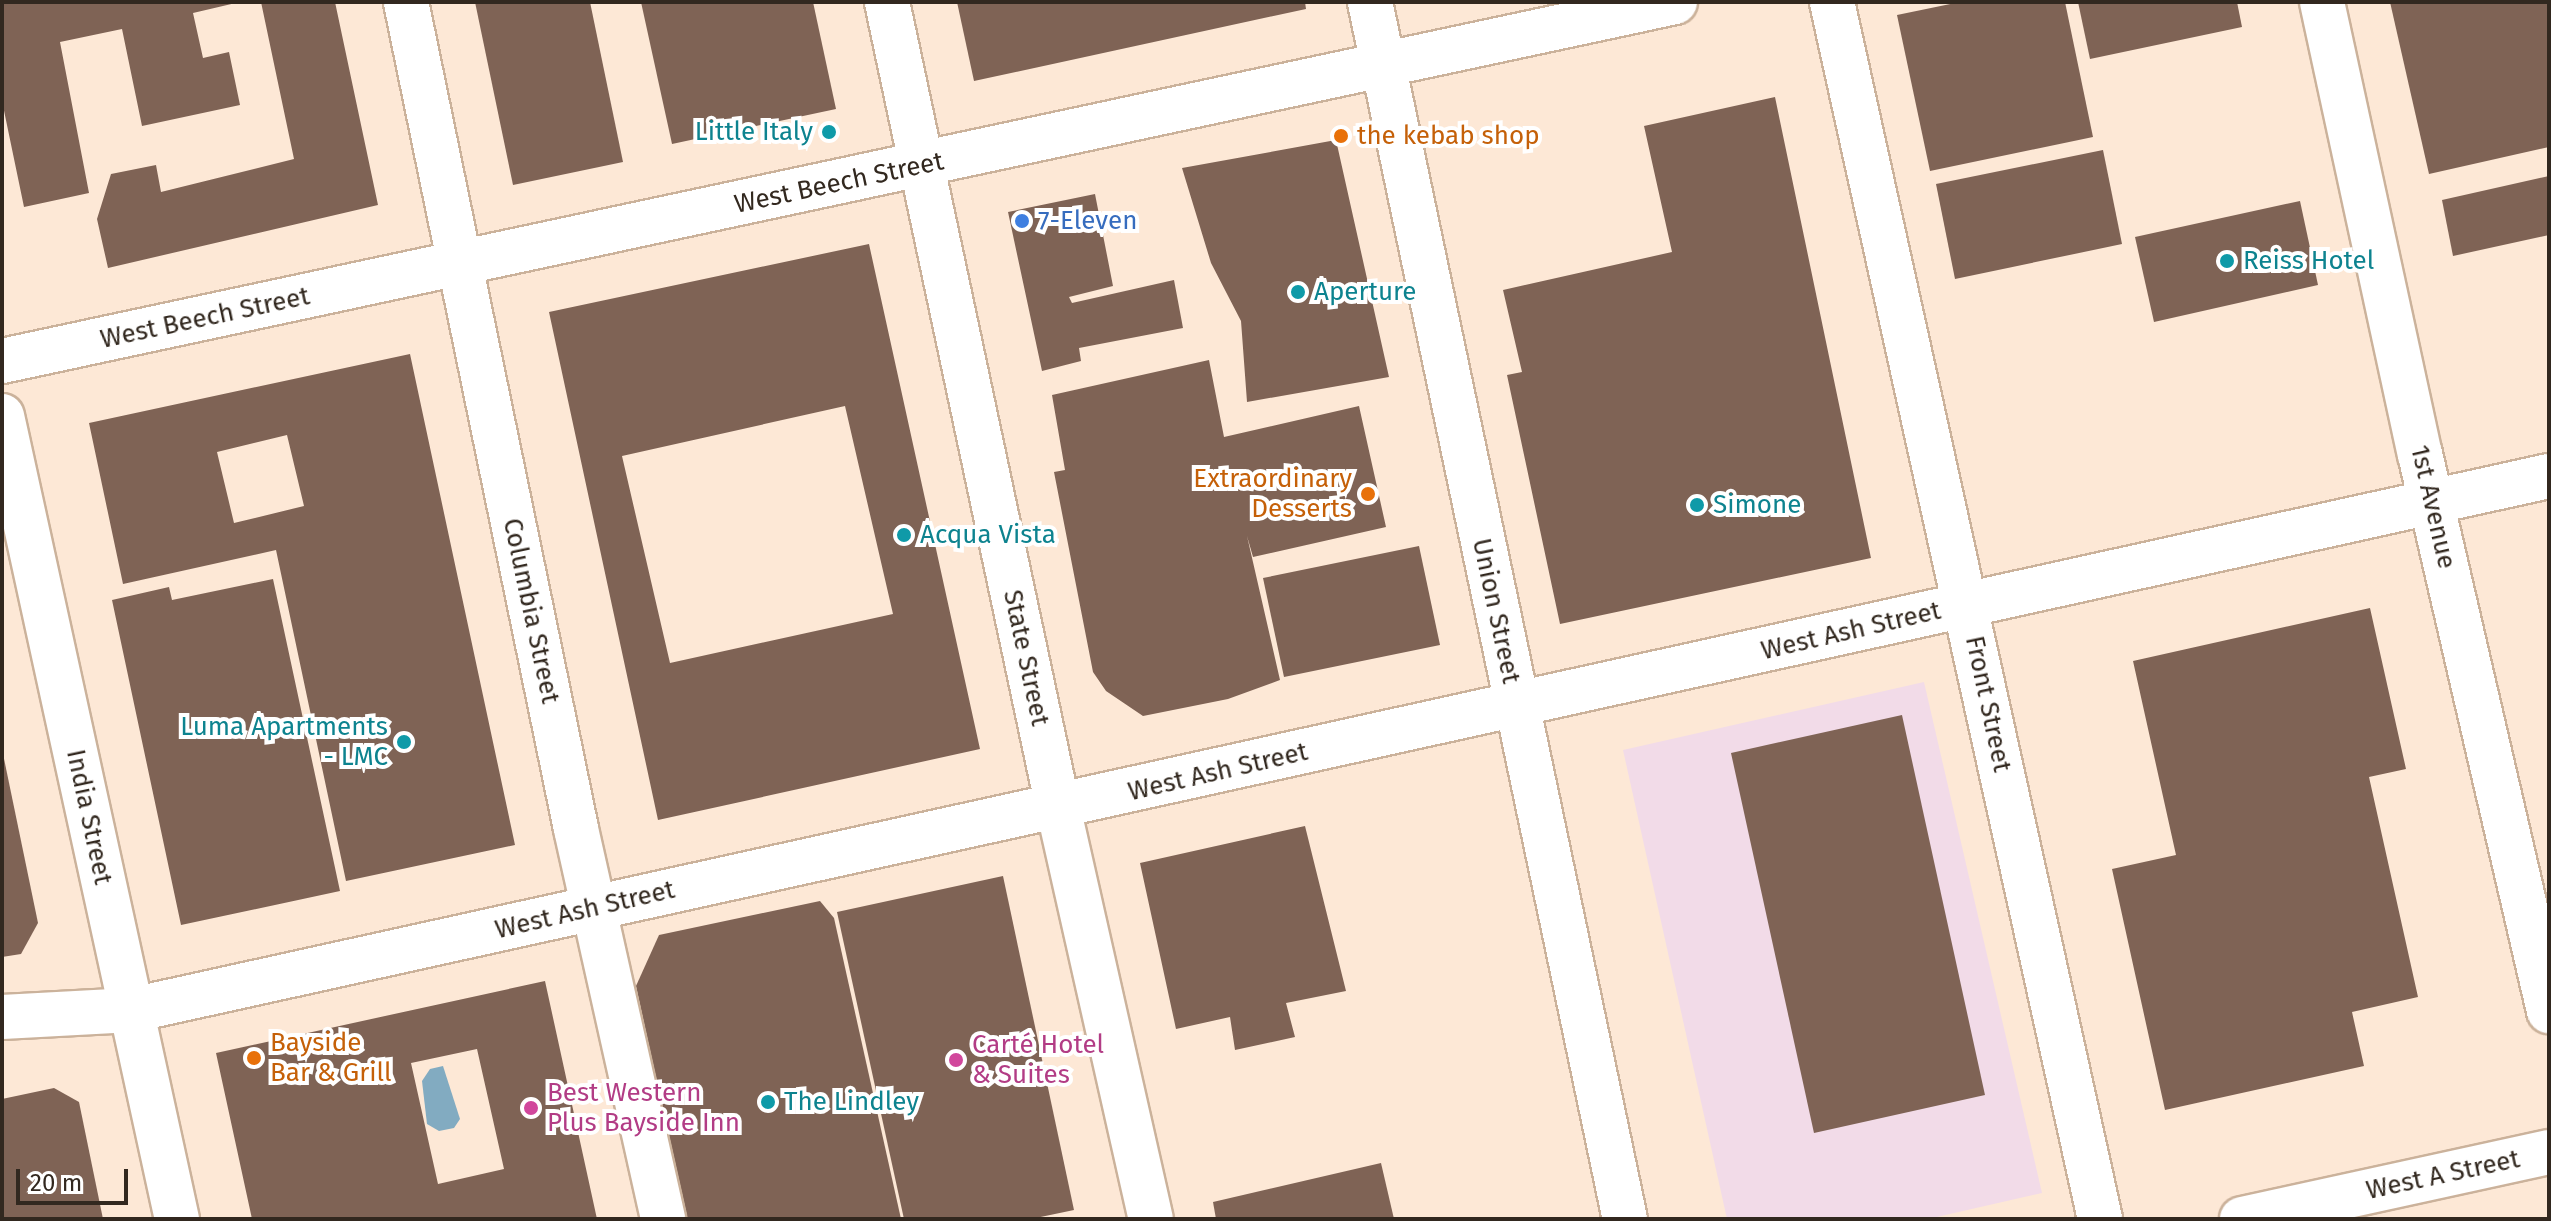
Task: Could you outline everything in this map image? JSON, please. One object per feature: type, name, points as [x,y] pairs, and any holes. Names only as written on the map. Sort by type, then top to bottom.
[{"type":"main road","name":"Columbia Street","points":[[406,2],[593,908],[663,1219]]},
{"type":"main road","name":"State Street","points":[[887,2],[1058,807],[1151,1219]]},
{"type":"main road","name":"Union Street","points":[[1370,2],[1625,1219]]},
{"type":"main road","name":"West Beech Street","points":[[2,361],[1675,2]]},
{"type":"main road","name":"Front Street","points":[[1832,2],[2100,1219]]},
{"type":"main road","name":"1st Avenue","points":[[2322,2],[2432,502],[2549,1011]]},
{"type":"main road","name":"India Street","points":[[2,416],[177,1219]]},
{"type":"main road","name":"West Ash Street","points":[[2,1017],[132,1010],[2549,476]]},
{"type":"main road","name":"West A Street","points":[[2242,1219],[2549,1152]]},
{"type":"shaded area","points":[[1924,682],[2042,1193],[1928,1219],[1727,1219],[1623,750]]},
{"type":"water","points":[[443,1066],[460,1119],[454,1128],[439,1131],[427,1124],[422,1081],[430,1069]]},
{"type":"building","points":[[2,2],[240,2],[193,13],[203,58],[229,52],[240,105],[142,126],[122,29],[60,42],[89,193],[24,207],[2,101]]},
{"type":"building","points":[[261,2],[335,2],[378,205],[108,268],[97,219],[111,174],[156,165],[161,192],[294,159]]},
{"type":"building","points":[[475,2],[590,2],[623,162],[513,185]]},
{"type":"building","points":[[641,2],[813,2],[836,109],[672,144]]},
{"type":"building","points":[[957,2],[1305,2],[1306,9],[974,81]]},
{"type":"building","points":[[1960,2],[2065,2],[2093,137],[1930,171],[1897,15]]},
{"type":"building","points":[[2078,2],[2237,2],[2242,27],[2090,59]]},
{"type":"building","points":[[2390,2],[2549,2],[2549,147],[2429,174]]},
{"type":"building","name":"Simone","points":[[1775,97],[1871,558],[1560,624],[1507,375],[1522,372],[1503,290],[1672,252],[1644,126]]},
{"type":"building","name":"Aperture","points":[[1336,140],[1389,377],[1247,402],[1241,321],[1211,263],[1182,168]]},
{"type":"building","points":[[2103,150],[2122,244],[1955,279],[1936,184]]},
{"type":"building","points":[[2549,176],[2549,235],[2453,256],[2442,200]]},
{"type":"building","points":[[1095,194],[1113,286],[1069,297],[1072,303],[1174,280],[1183,328],[1079,348],[1081,361],[1042,371],[1008,212]]},
{"type":"building","name":"Reiss Hotel","points":[[2300,201],[2318,285],[2154,322],[2135,237]]},
{"type":"building","name":"Acqua Vista","points":[[869,244],[980,749],[658,820],[549,312]],"holes":[[[845,406],[893,614],[670,663],[622,456]]]},
{"type":"building","points":[[410,354],[515,845],[346,881],[276,550],[123,584],[89,423]],"holes":[[[287,435],[304,506],[234,523],[217,452]]]},
{"type":"building","points":[[1209,360],[1224,437],[1359,406],[1386,527],[1253,557],[1247,536],[1280,680],[1228,699],[1143,716],[1106,691],[1093,672],[1054,472],[1065,470],[1052,395]]},
{"type":"building","points":[[1419,546],[1440,645],[1284,677],[1263,578]]},
{"type":"building","points":[[273,579],[340,891],[181,925],[112,600],[169,587],[172,600]]},
{"type":"building","points":[[2370,608],[2406,769],[2369,777],[2418,997],[2352,1012],[2364,1066],[2165,1110],[2112,869],[2176,855],[2133,661]]},
{"type":"building","points":[[1902,715],[1985,1095],[1814,1133],[1731,753]]},
{"type":"building","points":[[2,749],[38,923],[21,954],[2,957]]},
{"type":"building","points":[[1305,826],[1346,991],[1286,1003],[1295,1037],[1235,1050],[1230,1017],[1176,1029],[1140,863]]},
{"type":"building","name":"Carté Hotel & Suites","points":[[1003,876],[1074,1210],[1031,1219],[904,1219],[837,912]]},
{"type":"building","name":"The Lindley","points":[[820,901],[834,918],[901,1219],[686,1219],[636,986],[659,935]]},
{"type":"building","points":[[545,981],[597,1219],[252,1219],[216,1053]],"holes":[[[477,1049],[504,1169],[438,1184],[411,1063]]]},
{"type":"building","points":[[54,1088],[79,1102],[103,1219],[2,1219],[2,1099]]},
{"type":"building","points":[[1381,1163],[1394,1219],[1216,1219],[1213,1202]]},
{"type":"place","name":"Little Italy","points":[[829,132]]},
{"type":"place","name":"the kebab shop","points":[[1341,136]]},
{"type":"place","name":"7-Eleven","points":[[1022,221]]},
{"type":"place","name":"Reiss Hotel","points":[[2227,261]]},
{"type":"place","name":"Aperture","points":[[1298,292]]},
{"type":"place","name":"Extraordinary Desserts","points":[[1368,494]]},
{"type":"place","name":"Simone","points":[[1697,505]]},
{"type":"place","name":"Acqua Vista","points":[[904,535]]},
{"type":"place","name":"Luma Apartments - LMC","points":[[404,742]]},
{"type":"place","name":"Bayside Bar & Grill","points":[[254,1058]]},
{"type":"place","name":"Carté Hotel & Suites","points":[[956,1060]]},
{"type":"place","name":"The Lindley","points":[[768,1102]]},
{"type":"place","name":"Best Western Plus Bayside Inn","points":[[531,1108]]}]
